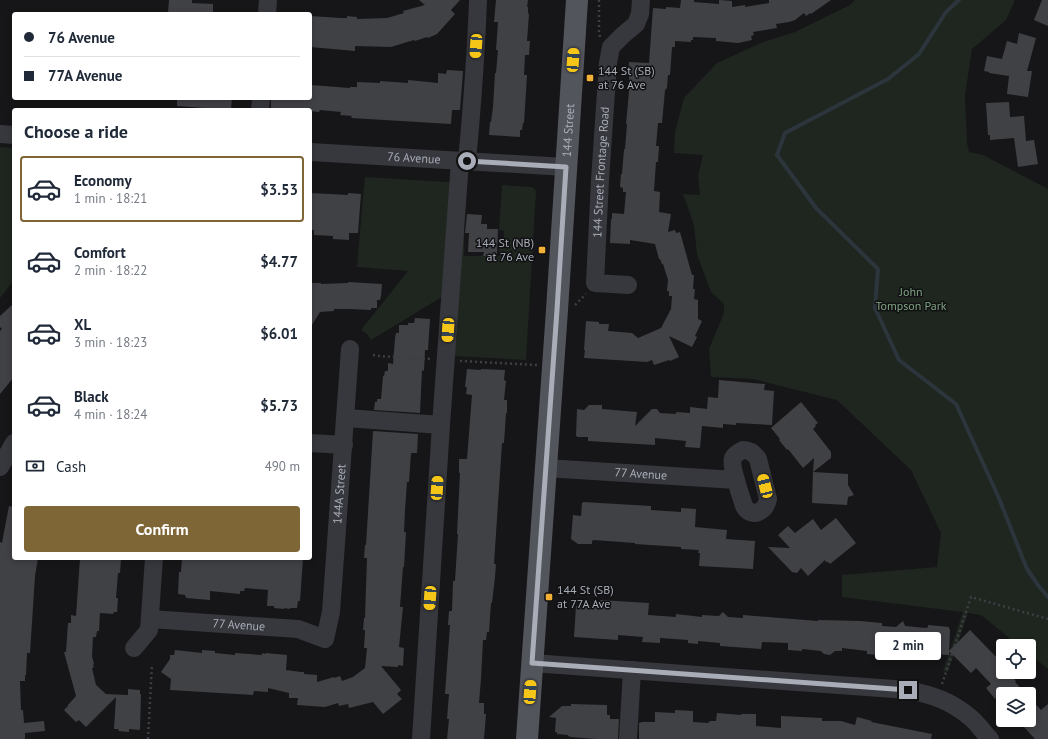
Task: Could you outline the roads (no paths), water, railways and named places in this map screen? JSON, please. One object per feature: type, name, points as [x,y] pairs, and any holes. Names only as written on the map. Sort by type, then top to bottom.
[{"type":"main road","name":"144 Street","points":[[527,739],[577,0]]},
{"type":"street","points":[[267,12],[268,0]]},
{"type":"street","points":[[421,739],[441,425],[463,161],[471,113],[478,0]]},
{"type":"street","name":"144 Street Frontage Road","points":[[628,285],[591,288],[608,63],[611,47],[636,24],[640,14],[641,0]]},
{"type":"street","points":[[0,134],[12,134]]},
{"type":"street","name":"76 Avenue","points":[[312,152],[566,167]]},
{"type":"street","name":"144A Street","points":[[325,639],[331,612],[350,349]]},
{"type":"street","points":[[346,418],[441,425]]},
{"type":"street","points":[[312,443],[344,446]]},
{"type":"street","points":[[0,467],[12,446]]},
{"type":"street","name":"77 Avenue","points":[[546,468],[736,480]]},
{"type":"street","points":[[134,648],[149,630],[154,560]]},
{"type":"street","name":"77 Avenue","points":[[150,619],[298,629],[325,639]]},
{"type":"street","points":[[532,663],[939,693],[971,718],[990,739]]},
{"type":"street","points":[[628,739],[632,670]]},
{"type":"waterway","points":[[959,0],[946,12],[919,54],[888,79],[785,133],[777,155],[816,208],[878,269],[875,308],[899,360],[956,404],[998,496],[1027,569],[1048,597]]},
{"type":"place","name":"144 St (SB) at 76 Ave","points":[[590,78]]},
{"type":"place","name":"144 St (NB) at 76 Ave","points":[[542,250]]},
{"type":"place","name":"144 St (SB) at 77A Ave","points":[[549,597]]},
{"type":"park label","name":"John Tompson Park","points":[[911,299]]}]
